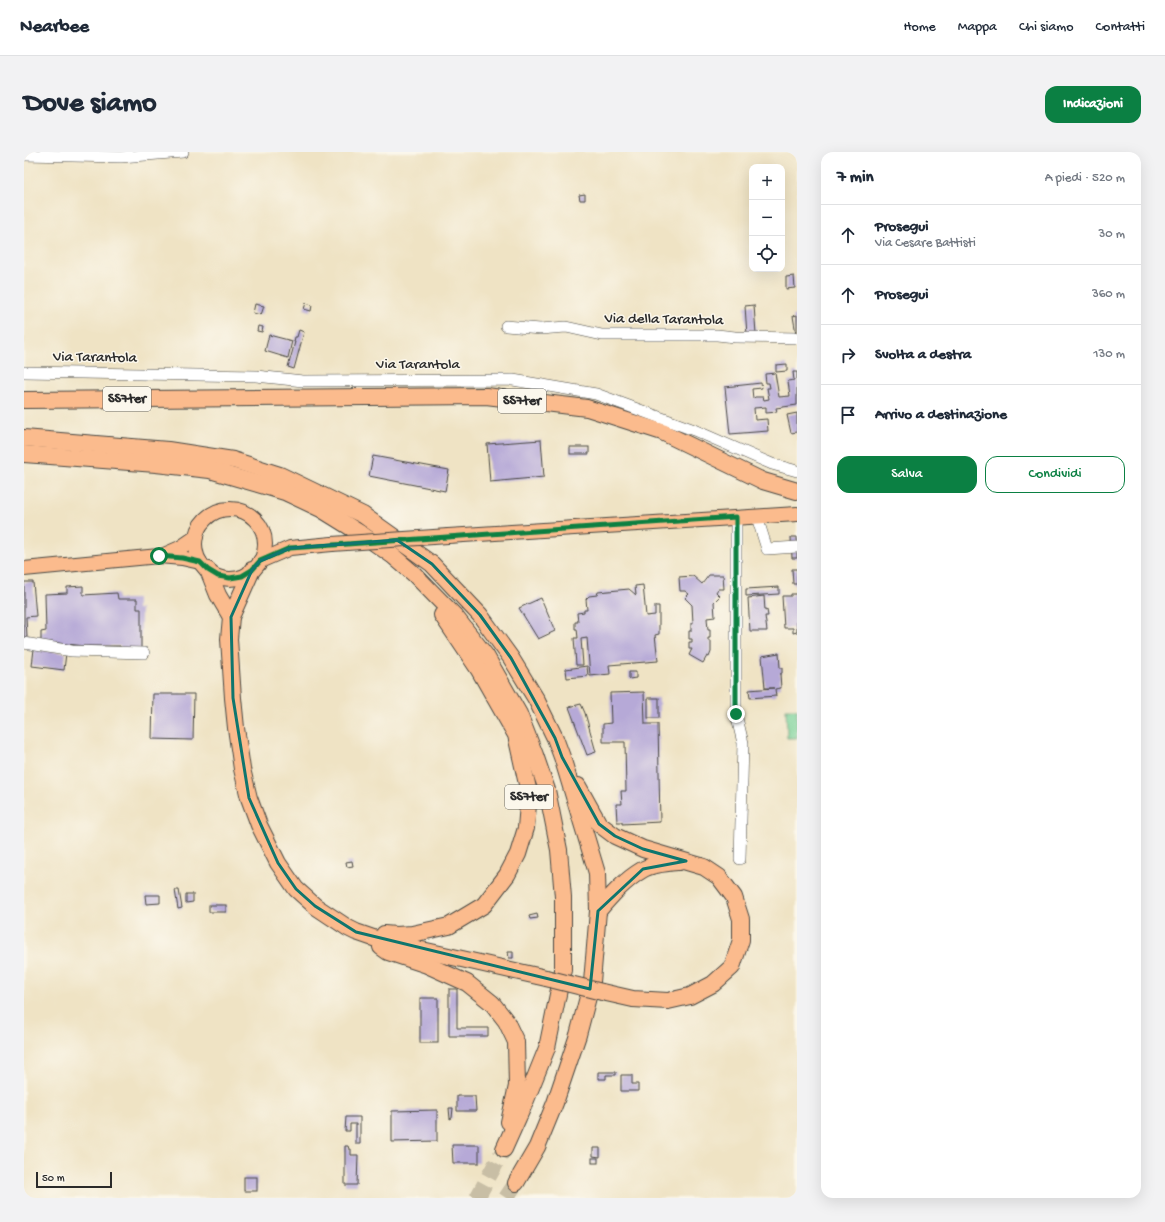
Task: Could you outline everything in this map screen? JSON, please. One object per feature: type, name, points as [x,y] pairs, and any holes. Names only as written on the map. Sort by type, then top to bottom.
[{"type":"highway","name":"SS7ter","points":[[24,400],[486,396],[587,408],[662,432],[763,481],[797,491]]},
{"type":"highway","points":[[24,438],[168,450],[233,460],[280,475],[363,515],[432,564],[480,615],[511,658],[536,699],[555,738],[562,758],[596,873],[598,910],[592,982],[578,1035],[555,1103],[537,1147],[516,1183]]},
{"type":"highway","points":[[24,454],[156,464],[210,470],[285,492],[321,509],[393,556],[414,574],[454,615],[486,656],[519,714],[547,790],[559,850],[563,897],[563,970],[547,1048],[504,1149],[517,1086],[516,1042],[506,1021],[492,1003],[467,983],[427,965],[388,952],[315,906],[296,889],[278,863],[259,825],[249,798],[236,728],[232,698],[229,639],[231,617],[256,566]]},
{"type":"highway","points":[[204,566],[231,617]]},
{"type":"highway","name":"SS7ter","points":[[356,932],[396,936],[412,934],[449,926],[484,905],[507,875],[518,854],[526,828],[529,793],[516,735],[479,670],[414,574]]},
{"type":"highway","points":[[356,932],[382,941],[546,978],[633,1000],[668,1001],[690,996],[713,984],[732,967],[741,940],[741,919],[734,897],[719,877],[704,867],[643,849],[615,836],[599,824],[582,795],[572,773],[562,758]]},
{"type":"highway","points":[[598,910],[622,885],[643,869],[663,864],[686,861]]},
{"type":"main road","points":[[204,566],[196,550],[196,537],[200,526],[207,517],[228,509],[239,510],[250,515],[258,523],[263,533],[265,547],[256,566]]},
{"type":"main road","points":[[24,570],[159,556],[182,558],[204,566],[218,576],[230,578],[242,576],[256,566],[290,548],[448,536],[797,514]]},
{"type":"main road","points":[[263,533],[290,548]]},
{"type":"main road","points":[[159,556],[180,548],[196,537]]},
{"type":"street","points":[[24,155],[121,157],[183,152]]},
{"type":"street","name":"Via della Tarantola","points":[[506,326],[540,329],[566,327],[602,335],[717,335],[735,337],[797,338]]},
{"type":"street","name":"Via Tarantola","points":[[24,372],[256,376],[303,381],[513,380],[596,394],[694,430],[772,464],[797,471]]},
{"type":"street","points":[[736,517],[736,714],[743,743],[740,859]]},
{"type":"street","points":[[757,517],[767,548],[797,547]]},
{"type":"street","points":[[24,642],[72,651],[144,653]]},
{"type":"highlighted area","points":[[397,540],[432,564],[480,615],[511,658],[555,738],[562,757],[599,824],[615,836],[643,849],[686,861],[643,869],[598,911],[590,989],[356,932],[315,906],[296,889],[278,863],[249,798],[233,698],[231,617],[252,570],[260,561],[290,548]]},
{"type":"green space","points":[[786,709],[797,709],[797,738],[787,738]]},
{"type":"building","points":[[585,194],[585,200],[580,200],[579,195]]},
{"type":"building","points":[[794,276],[795,288],[786,289],[786,277]]},
{"type":"building","points":[[306,303],[312,305],[311,311],[304,309]]},
{"type":"building","points":[[255,304],[264,306],[261,315],[253,313]]},
{"type":"building","points":[[754,305],[756,334],[747,335],[745,306]]},
{"type":"building","points":[[797,315],[797,334],[796,334],[793,316]]},
{"type":"building","points":[[258,326],[263,327],[262,332],[257,331]]},
{"type":"building","points":[[299,330],[304,332],[294,369],[288,367],[295,337],[297,337]]},
{"type":"building","points":[[269,335],[292,341],[288,358],[265,351]]},
{"type":"building","points":[[787,364],[787,371],[776,372],[776,365]]},
{"type":"building","points":[[793,372],[797,372],[797,405],[776,408],[777,412],[766,413],[766,407],[754,408],[755,420],[767,419],[768,431],[730,434],[725,387],[761,383],[762,388],[752,389],[753,399],[755,397],[763,397],[764,400],[769,399],[767,388],[770,388],[769,383],[766,383],[765,374],[775,373],[779,397],[790,396],[788,381],[794,380]]},
{"type":"building","points":[[797,413],[797,432],[791,433],[787,415]]},
{"type":"building","points":[[541,440],[544,477],[490,482],[487,444]]},
{"type":"building","points":[[570,447],[589,447],[589,454],[570,454]]},
{"type":"building","points":[[373,456],[449,470],[445,491],[369,476]]},
{"type":"building","points":[[791,537],[797,537],[797,558],[792,558]]},
{"type":"building","points":[[792,569],[797,569],[797,584],[793,584]]},
{"type":"building","points":[[709,575],[723,575],[724,589],[718,589],[716,592],[720,596],[714,602],[715,617],[707,618],[708,630],[710,630],[710,638],[708,638],[708,641],[711,641],[711,652],[709,657],[707,656],[703,663],[689,655],[692,649],[689,649],[689,642],[692,642],[692,639],[689,639],[689,631],[691,631],[691,623],[693,623],[692,605],[685,598],[689,594],[685,591],[680,591],[679,577],[693,576],[702,584]]},
{"type":"building","points":[[24,582],[33,582],[36,616],[26,617],[27,637],[24,637]]},
{"type":"building","points":[[643,585],[646,616],[655,615],[655,606],[659,606],[659,634],[655,635],[658,661],[609,665],[610,674],[590,676],[587,638],[581,639],[583,665],[576,665],[574,638],[578,638],[577,629],[575,629],[575,622],[578,622],[577,613],[587,610],[586,599],[589,596],[597,595],[598,592],[629,589],[636,595],[635,586]]},
{"type":"building","points":[[83,586],[83,595],[117,593],[118,599],[137,599],[137,609],[141,609],[141,649],[120,648],[120,646],[85,646],[41,641],[41,632],[46,631],[45,594],[67,593],[67,587]]},
{"type":"building","points":[[779,587],[779,594],[746,596],[746,589]]},
{"type":"building","points":[[791,594],[797,594],[797,632],[793,633],[793,628],[784,628],[782,596],[791,596]]},
{"type":"building","points":[[764,596],[765,611],[767,610],[768,616],[765,616],[767,631],[750,631],[748,598]]},
{"type":"building","points":[[541,598],[555,631],[538,639],[519,608]]},
{"type":"building","points":[[34,649],[66,653],[64,670],[32,666]]},
{"type":"building","points":[[779,653],[780,668],[782,668],[782,673],[780,674],[781,688],[775,689],[776,696],[750,698],[749,690],[774,688],[765,688],[762,656]]},
{"type":"building","points":[[587,666],[588,676],[567,678],[566,669]]},
{"type":"building","points":[[629,672],[636,672],[636,678],[629,679]]},
{"type":"building","points":[[644,692],[645,724],[658,724],[660,822],[622,824],[622,822],[617,822],[616,804],[622,804],[621,791],[626,791],[625,742],[603,742],[603,724],[611,723],[610,693]]},
{"type":"building","points":[[153,694],[194,694],[193,740],[152,739]]},
{"type":"building","points":[[648,698],[659,698],[659,718],[648,718]]},
{"type":"building","points":[[581,704],[596,752],[587,755],[569,707]]},
{"type":"building","points":[[352,861],[353,866],[347,867],[346,862]]},
{"type":"building","points":[[175,890],[179,890],[182,908],[178,909]]},
{"type":"building","points":[[186,894],[193,894],[193,902],[186,903]]},
{"type":"building","points":[[145,895],[160,895],[160,903],[146,904]]},
{"type":"building","points":[[209,905],[226,905],[226,912],[209,912]]},
{"type":"building","points":[[537,914],[538,918],[530,919],[529,916]]},
{"type":"building","points":[[508,952],[513,952],[513,958],[509,958]]},
{"type":"building","points":[[449,989],[457,989],[457,1028],[488,1028],[488,1036],[449,1036]]},
{"type":"building","points":[[420,998],[438,998],[438,1043],[420,1043]]},
{"type":"building","points":[[598,1072],[616,1072],[616,1075],[606,1075],[606,1079],[598,1079]]},
{"type":"building","points":[[621,1075],[632,1075],[632,1084],[638,1084],[638,1091],[621,1091]]},
{"type":"building","points":[[457,1096],[475,1096],[476,1111],[457,1111]]},
{"type":"building","points":[[449,1108],[453,1108],[452,1118],[450,1119]]},
{"type":"building","points":[[437,1110],[437,1141],[392,1142],[392,1111]]},
{"type":"building","points":[[346,1117],[360,1117],[360,1144],[356,1144],[356,1124],[350,1124],[350,1131],[345,1131]]},
{"type":"building","points":[[452,1145],[479,1145],[479,1163],[453,1163]]},
{"type":"building","points":[[345,1146],[348,1146],[349,1149],[351,1149],[351,1155],[358,1155],[357,1185],[345,1185]]},
{"type":"building","points":[[593,1148],[600,1148],[600,1157],[593,1156]]},
{"type":"building","points":[[592,1158],[598,1158],[598,1163],[592,1163]]},
{"type":"building","points":[[244,1177],[257,1177],[257,1191],[244,1191]]},
{"type":"tunnel","points":[[477,1198],[504,1149]]},
{"type":"tunnel","points":[[506,1198],[516,1183]]},
{"type":"route","points":[[159,556],[182,558],[200,562],[208,570],[218,576],[230,578],[242,576],[252,570],[260,561],[290,548],[736,517],[736,714]]}]
